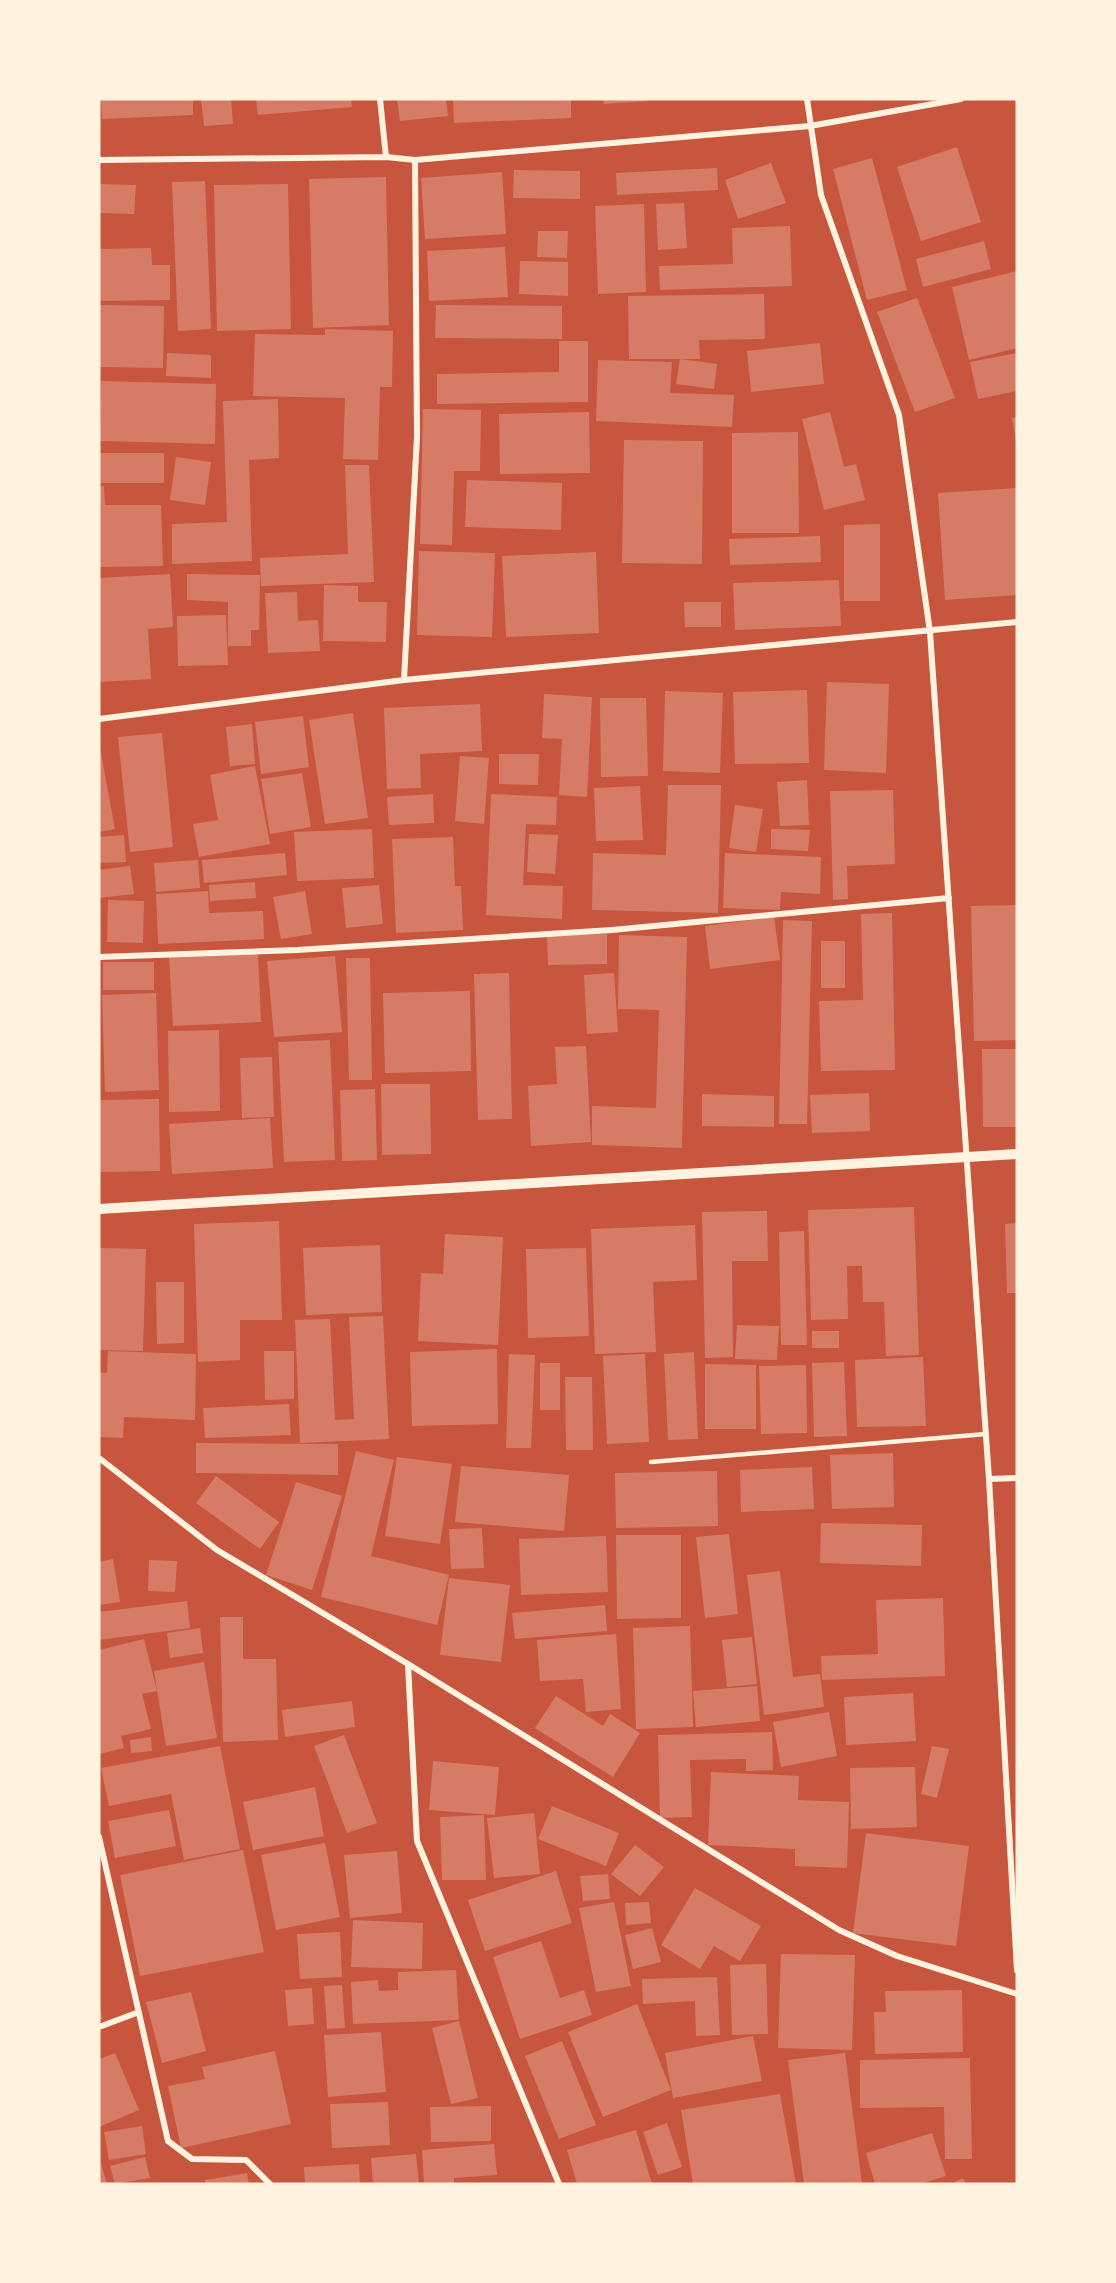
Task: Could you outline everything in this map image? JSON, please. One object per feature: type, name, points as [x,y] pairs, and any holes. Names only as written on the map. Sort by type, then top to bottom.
[{"type":"street","points":[[380,99],[386,157]]},
{"type":"street","points":[[807,99],[822,195],[899,415],[930,632],[989,1479],[1017,1970]]},
{"type":"street","points":[[99,160],[386,157],[415,160],[810,126],[961,99]]},
{"type":"street","points":[[404,680],[417,436],[415,160]]},
{"type":"street","points":[[99,719],[404,680],[1017,622]]},
{"type":"street","points":[[99,957],[297,950],[612,930],[949,898]]},
{"type":"street","points":[[99,1209],[967,1155],[1017,1154]]},
{"type":"street","points":[[99,1458],[216,1550],[408,1664],[839,1930],[897,1956],[1017,1994]]},
{"type":"street","points":[[989,1479],[1017,1478]]},
{"type":"street","points":[[408,1664],[417,1841],[559,2184]]},
{"type":"street","points":[[99,1837],[168,2141],[192,2159],[246,2160],[270,2184]]},
{"type":"street","points":[[99,2027],[139,2012]]},
{"type":"lane","points":[[651,1462],[986,1434]]},
{"type":"building","points":[[101,99],[193,99],[193,115],[102,119]]},
{"type":"building","points":[[201,99],[231,99],[233,124],[204,126]]},
{"type":"building","points":[[256,99],[351,99],[352,107],[258,115]]},
{"type":"building","points":[[397,99],[446,99],[448,116],[400,121]]},
{"type":"building","points":[[453,99],[571,99],[571,118],[454,123]]},
{"type":"building","points":[[603,99],[647,99],[647,101],[604,104]]},
{"type":"building","points":[[957,147],[981,222],[921,241],[897,167]]},
{"type":"building","points":[[872,158],[907,290],[867,300],[833,169]]},
{"type":"building","points":[[771,163],[786,203],[738,219],[725,180]]},
{"type":"building","points":[[717,168],[718,190],[617,195],[616,173]]},
{"type":"building","points":[[514,170],[580,171],[580,199],[513,198]]},
{"type":"building","points":[[502,172],[506,234],[425,239],[421,178]]},
{"type":"building","points":[[386,177],[389,325],[313,328],[309,179]]},
{"type":"building","points":[[205,181],[211,329],[178,331],[172,182]]},
{"type":"building","points":[[99,184],[136,185],[134,214],[99,213]]},
{"type":"building","points":[[288,184],[291,329],[217,331],[214,185]]},
{"type":"building","points":[[684,203],[687,248],[658,250],[656,204]]},
{"type":"building","points":[[644,204],[646,292],[598,294],[595,206]]},
{"type":"building","points":[[790,226],[792,286],[660,290],[659,266],[733,264],[732,228]]},
{"type":"building","points":[[538,231],[568,231],[567,258],[537,257]]},
{"type":"building","points":[[984,241],[991,269],[923,287],[916,259]]},
{"type":"building","points":[[505,247],[508,297],[429,301],[427,251]]},
{"type":"building","points":[[151,248],[152,265],[170,265],[170,300],[99,301],[99,249]]},
{"type":"building","points":[[520,261],[568,262],[568,296],[519,294]]},
{"type":"building","points":[[1017,271],[1017,348],[969,360],[952,287]]},
{"type":"building","points":[[764,294],[765,339],[699,340],[700,359],[629,359],[628,296]]},
{"type":"building","points":[[917,298],[955,398],[915,412],[877,312]]},
{"type":"building","points":[[99,305],[164,306],[163,368],[99,367]]},
{"type":"building","points":[[436,305],[562,306],[562,339],[435,338]]},
{"type":"building","points":[[325,329],[393,331],[392,387],[380,387],[378,460],[343,459],[345,398],[253,396],[255,334],[325,335]]},
{"type":"building","points":[[559,341],[588,341],[588,402],[437,404],[437,374],[559,372]]},
{"type":"building","points":[[820,343],[824,384],[751,392],[747,351]]},
{"type":"building","points":[[167,353],[211,355],[211,378],[166,376]]},
{"type":"building","points":[[1017,353],[1017,391],[978,399],[970,362]]},
{"type":"building","points":[[680,359],[717,364],[714,389],[676,384]]},
{"type":"building","points":[[598,360],[672,362],[670,393],[734,395],[732,427],[596,421]]},
{"type":"building","points":[[101,381],[216,384],[215,444],[100,441]]},
{"type":"building","points":[[278,399],[279,458],[249,460],[252,561],[172,564],[172,524],[227,522],[223,401]]},
{"type":"building","points":[[423,409],[481,410],[480,471],[454,471],[452,545],[420,544]]},
{"type":"building","points":[[589,412],[590,473],[500,474],[499,414]]},
{"type":"building","points":[[830,412],[844,467],[856,464],[865,500],[824,510],[802,419]]},
{"type":"building","points":[[1017,417],[1017,440],[1016,441],[1012,418]]},
{"type":"building","points":[[798,432],[799,533],[732,533],[732,433]]},
{"type":"building","points":[[624,440],[703,441],[702,564],[622,563]]},
{"type":"building","points":[[99,453],[164,453],[164,483],[99,483]]},
{"type":"building","points":[[176,457],[211,462],[205,505],[170,500]]},
{"type":"building","points":[[345,465],[369,465],[374,582],[261,586],[260,558],[348,554]]},
{"type":"building","points":[[467,480],[562,483],[561,530],[465,527]]},
{"type":"building","points":[[99,486],[104,486],[105,505],[161,505],[163,566],[99,567]]},
{"type":"building","points":[[1017,488],[1017,595],[945,600],[938,493]]},
{"type":"building","points":[[880,524],[880,601],[844,601],[844,525]]},
{"type":"building","points":[[820,536],[821,562],[730,565],[729,539]]},
{"type":"building","points":[[419,551],[495,553],[492,637],[417,635]]},
{"type":"building","points":[[596,552],[599,633],[506,637],[502,556]]},
{"type":"building","points":[[170,574],[173,627],[148,629],[151,679],[99,682],[99,578]]},
{"type":"building","points":[[187,574],[260,575],[259,630],[251,630],[251,646],[228,646],[228,602],[187,600]]},
{"type":"building","points":[[839,580],[841,626],[735,630],[733,583]]},
{"type":"building","points":[[324,585],[358,586],[358,602],[387,602],[386,642],[323,641]]},
{"type":"building","points":[[297,592],[298,621],[318,620],[320,651],[268,653],[265,593]]},
{"type":"building","points":[[684,602],[721,602],[721,627],[685,627]]},
{"type":"building","points":[[226,615],[228,665],[178,666],[177,616]]},
{"type":"building","points":[[827,682],[889,684],[886,773],[824,770]]},
{"type":"building","points":[[807,690],[809,763],[735,764],[733,692]]},
{"type":"building","points":[[665,691],[723,693],[720,773],[663,771]]},
{"type":"building","points":[[544,694],[592,697],[587,797],[559,795],[562,739],[542,738]]},
{"type":"building","points":[[600,698],[646,698],[648,776],[601,777]]},
{"type":"building","points":[[480,704],[482,751],[420,754],[421,788],[387,789],[384,708]]},
{"type":"building","points":[[353,713],[368,818],[325,824],[309,720]]},
{"type":"building","points":[[303,716],[309,767],[261,774],[255,722]]},
{"type":"building","points":[[252,724],[255,764],[230,766],[226,727]]},
{"type":"building","points":[[162,733],[173,847],[130,852],[118,737]]},
{"type":"building","points":[[99,743],[115,829],[99,832]]},
{"type":"building","points":[[499,754],[539,754],[538,785],[499,784]]},
{"type":"building","points":[[460,756],[489,758],[484,824],[455,821]]},
{"type":"building","points":[[255,766],[270,844],[199,857],[193,824],[218,820],[210,775]]},
{"type":"building","points":[[302,773],[311,827],[270,834],[261,779]]},
{"type":"building","points":[[807,780],[809,825],[780,826],[777,782]]},
{"type":"building","points":[[668,785],[721,785],[718,913],[592,910],[593,853],[666,855]]},
{"type":"building","points":[[640,786],[643,840],[596,841],[594,788]]},
{"type":"building","points":[[893,790],[895,864],[847,866],[848,899],[833,900],[830,791]]},
{"type":"building","points":[[433,794],[434,823],[389,825],[387,797]]},
{"type":"building","points":[[491,794],[557,797],[556,825],[526,824],[523,885],[563,886],[562,919],[486,915]]},
{"type":"building","points":[[735,805],[763,809],[756,852],[729,848]]},
{"type":"building","points":[[372,829],[374,878],[297,881],[294,832]]},
{"type":"building","points":[[771,829],[810,830],[808,851],[771,849]]},
{"type":"building","points":[[529,834],[558,835],[555,874],[527,872]]},
{"type":"building","points":[[124,835],[126,862],[99,863],[99,837]]},
{"type":"building","points":[[453,837],[455,886],[461,886],[463,930],[396,933],[392,839]]},
{"type":"building","points":[[285,853],[287,875],[204,883],[202,860]]},
{"type":"building","points":[[725,853],[821,857],[820,894],[781,892],[780,910],[723,908]]},
{"type":"building","points":[[198,860],[200,888],[156,892],[154,863]]},
{"type":"building","points":[[130,866],[134,894],[99,898],[99,870]]},
{"type":"building","points":[[255,882],[256,898],[210,901],[209,885]]},
{"type":"building","points":[[379,885],[383,924],[346,928],[342,888]]},
{"type":"building","points":[[208,891],[209,913],[263,911],[264,939],[158,944],[156,894]]},
{"type":"building","points":[[305,891],[312,934],[281,939],[273,897]]},
{"type":"building","points":[[108,900],[144,901],[143,943],[107,942]]},
{"type":"building","points":[[1017,905],[1017,1040],[974,1041],[971,906]]},
{"type":"building","points":[[892,913],[895,1070],[821,1071],[819,1001],[863,1000],[861,914]]},
{"type":"building","points":[[774,917],[780,960],[710,969],[705,926]]},
{"type":"building","points":[[783,920],[812,921],[807,1124],[779,1124]]},
{"type":"building","points":[[607,934],[607,964],[548,965],[547,936]]},
{"type":"building","points":[[619,935],[687,937],[682,1148],[592,1145],[592,1106],[656,1108],[659,1010],[618,1009]]},
{"type":"building","points":[[821,941],[845,941],[845,988],[821,988]]},
{"type":"building","points":[[258,953],[261,1022],[173,1026],[169,957]]},
{"type":"building","points":[[335,956],[342,1032],[274,1037],[267,961]]},
{"type":"building","points":[[346,958],[370,958],[372,1080],[349,1080]]},
{"type":"building","points":[[103,962],[154,962],[154,990],[103,990]]},
{"type":"building","points":[[509,973],[512,1119],[478,1120],[474,974]]},
{"type":"building","points":[[614,973],[618,1032],[587,1034],[584,975]]},
{"type":"building","points":[[470,991],[471,1071],[385,1073],[383,993]]},
{"type":"building","points":[[156,993],[159,1090],[105,1092],[102,995]]},
{"type":"building","points":[[219,1030],[220,1111],[169,1112],[168,1031]]},
{"type":"building","points":[[330,1040],[335,1160],[284,1162],[278,1042]]},
{"type":"building","points":[[586,1046],[591,1142],[531,1146],[528,1086],[557,1084],[555,1047]]},
{"type":"building","points":[[982,1049],[1017,1049],[1017,1127],[983,1127]]},
{"type":"building","points":[[272,1057],[274,1117],[242,1118],[240,1058]]},
{"type":"building","points":[[381,1084],[430,1084],[431,1154],[382,1155]]},
{"type":"building","points":[[375,1089],[377,1160],[342,1161],[340,1090]]},
{"type":"building","points":[[869,1093],[870,1131],[812,1133],[810,1095]]},
{"type":"building","points":[[702,1094],[774,1096],[774,1127],[702,1126]]},
{"type":"building","points":[[159,1099],[160,1171],[99,1172],[99,1100]]},
{"type":"building","points":[[270,1118],[273,1168],[172,1174],[169,1124]]},
{"type":"building","points":[[914,1207],[919,1355],[886,1356],[884,1302],[863,1302],[862,1266],[847,1266],[848,1319],[811,1320],[808,1210]]},
{"type":"building","points":[[767,1211],[768,1261],[732,1261],[733,1357],[705,1358],[702,1212]]},
{"type":"building","points":[[279,1221],[282,1320],[240,1320],[240,1360],[198,1362],[194,1224]]},
{"type":"building","points":[[1017,1223],[1017,1293],[1007,1293],[1005,1224]]},
{"type":"building","points":[[695,1225],[697,1280],[653,1282],[656,1352],[595,1354],[591,1229]]},
{"type":"building","points":[[804,1231],[807,1345],[781,1345],[779,1232]]},
{"type":"building","points":[[445,1234],[503,1237],[498,1345],[418,1341],[421,1273],[443,1274]]},
{"type":"building","points":[[380,1245],[382,1312],[306,1315],[303,1248]]},
{"type":"building","points":[[99,1248],[146,1249],[143,1351],[99,1350]]},
{"type":"building","points":[[586,1248],[589,1336],[528,1338],[526,1249]]},
{"type":"building","points":[[156,1282],[184,1282],[184,1343],[157,1344]]},
{"type":"building","points":[[383,1316],[389,1439],[300,1443],[295,1320],[330,1319],[335,1420],[354,1419],[349,1317]]},
{"type":"building","points":[[737,1325],[779,1326],[777,1360],[735,1359]]},
{"type":"building","points":[[812,1331],[839,1331],[839,1348],[812,1348]]},
{"type":"building","points":[[497,1349],[498,1424],[412,1426],[410,1352]]},
{"type":"building","points":[[108,1351],[196,1354],[195,1420],[124,1417],[123,1438],[99,1437],[99,1372],[107,1373]]},
{"type":"building","points":[[264,1351],[294,1351],[294,1399],[265,1400]]},
{"type":"building","points":[[694,1352],[698,1439],[668,1440],[664,1354]]},
{"type":"building","points":[[509,1354],[535,1355],[531,1448],[506,1448]]},
{"type":"building","points":[[645,1354],[649,1442],[607,1444],[603,1356]]},
{"type":"building","points":[[923,1357],[926,1426],[857,1427],[855,1360]]},
{"type":"building","points":[[844,1362],[847,1436],[814,1437],[812,1363]]},
{"type":"building","points":[[540,1363],[560,1363],[560,1410],[540,1410]]},
{"type":"building","points":[[705,1364],[756,1365],[756,1429],[705,1429]]},
{"type":"building","points":[[806,1365],[807,1433],[761,1434],[759,1366]]},
{"type":"building","points":[[565,1377],[592,1377],[593,1450],[566,1450]]},
{"type":"building","points":[[289,1404],[291,1435],[205,1438],[203,1408]]},
{"type":"building","points":[[196,1443],[338,1444],[338,1475],[196,1473]]},
{"type":"building","points":[[356,1451],[394,1460],[371,1556],[449,1575],[437,1625],[321,1597]]},
{"type":"building","points":[[893,1453],[894,1507],[832,1509],[830,1455]]},
{"type":"building","points":[[397,1457],[452,1464],[440,1544],[385,1536]]},
{"type":"building","points":[[461,1466],[569,1475],[564,1531],[455,1522]]},
{"type":"building","points":[[812,1467],[814,1509],[741,1512],[740,1470]]},
{"type":"building","points":[[717,1471],[718,1526],[616,1528],[615,1473]]},
{"type":"building","points":[[216,1476],[279,1522],[260,1549],[196,1503]]},
{"type":"building","points":[[296,1482],[342,1496],[312,1590],[266,1575]]},
{"type":"building","points":[[821,1523],[922,1525],[921,1566],[820,1563]]},
{"type":"building","points":[[482,1528],[484,1568],[451,1569],[449,1529]]},
{"type":"building","points":[[729,1534],[738,1614],[705,1618],[696,1537]]},
{"type":"building","points":[[616,1535],[681,1535],[681,1618],[617,1619]]},
{"type":"building","points":[[606,1536],[608,1592],[521,1595],[519,1539]]},
{"type":"building","points":[[113,1559],[120,1602],[99,1605],[99,1562]]},
{"type":"building","points":[[149,1560],[177,1561],[175,1592],[148,1591]]},
{"type":"building","points":[[780,1571],[793,1677],[820,1674],[824,1707],[764,1715],[747,1575]]},
{"type":"building","points":[[449,1578],[510,1585],[501,1662],[440,1655]]},
{"type":"building","points":[[943,1598],[945,1676],[822,1680],[821,1656],[878,1654],[876,1600]]},
{"type":"building","points":[[187,1601],[190,1628],[99,1640],[99,1612]]},
{"type":"building","points":[[605,1605],[607,1631],[515,1639],[512,1613]]},
{"type":"building","points":[[220,1617],[243,1617],[243,1659],[276,1659],[278,1740],[223,1742]]},
{"type":"building","points":[[690,1626],[693,1727],[636,1729],[633,1628]]},
{"type":"building","points":[[200,1628],[203,1653],[170,1658],[167,1633]]},
{"type":"building","points":[[616,1634],[621,1709],[586,1712],[583,1679],[540,1681],[537,1640]]},
{"type":"building","points":[[752,1637],[757,1684],[727,1687],[722,1640]]},
{"type":"building","points":[[144,1639],[157,1691],[142,1694],[151,1729],[121,1736],[124,1748],[99,1754],[99,1650]]},
{"type":"building","points":[[204,1662],[217,1738],[166,1746],[154,1671]]},
{"type":"building","points":[[757,1686],[760,1721],[696,1727],[693,1691]]},
{"type":"building","points":[[913,1693],[916,1741],[846,1745],[844,1697]]},
{"type":"building","points":[[556,1696],[603,1726],[610,1714],[640,1733],[613,1777],[535,1728]]},
{"type":"building","points":[[352,1701],[355,1727],[285,1737],[282,1710]]},
{"type":"building","points":[[829,1712],[837,1756],[781,1767],[773,1722]]},
{"type":"building","points":[[772,1732],[773,1770],[746,1771],[746,1759],[690,1760],[692,1817],[660,1818],[658,1735]]},
{"type":"building","points":[[344,1735],[377,1823],[347,1833],[314,1746]]},
{"type":"building","points":[[151,1737],[152,1751],[131,1753],[130,1740]]},
{"type":"building","points":[[220,1746],[240,1849],[184,1860],[171,1794],[109,1806],[101,1768]]},
{"type":"building","points":[[932,1746],[949,1749],[937,1798],[921,1794]]},
{"type":"building","points":[[433,1761],[499,1767],[495,1815],[429,1810]]},
{"type":"building","points":[[915,1767],[917,1827],[851,1829],[850,1768]]},
{"type":"building","points":[[711,1772],[799,1776],[798,1800],[849,1802],[847,1868],[795,1866],[795,1849],[708,1845]]},
{"type":"building","points":[[315,1787],[324,1836],[253,1850],[243,1802]]},
{"type":"building","points":[[552,1806],[619,1833],[606,1866],[538,1839]]},
{"type":"building","points":[[169,1810],[176,1846],[115,1858],[108,1821]]},
{"type":"building","points":[[534,1813],[540,1874],[494,1878],[487,1818]]},
{"type":"building","points":[[484,1815],[486,1880],[442,1880],[440,1817]]},
{"type":"building","points":[[866,1833],[969,1846],[956,1946],[853,1933]]},
{"type":"building","points":[[325,1843],[340,1917],[276,1930],[261,1855]]},
{"type":"building","points":[[635,1845],[664,1867],[640,1896],[611,1874]]},
{"type":"building","points":[[243,1850],[264,1952],[140,1976],[120,1875]]},
{"type":"building","points":[[397,1851],[402,1913],[350,1918],[344,1855]]},
{"type":"building","points":[[556,1871],[572,1923],[485,1951],[468,1900]]},
{"type":"building","points":[[608,1874],[610,1899],[583,1901],[580,1876]]},
{"type":"building","points":[[695,1888],[761,1926],[740,1961],[714,1946],[700,1969],[661,1945]]},
{"type":"building","points":[[614,1902],[631,1986],[596,1992],[579,1908]]},
{"type":"building","points":[[649,1902],[651,1923],[626,1925],[625,1903]]},
{"type":"building","points":[[353,1920],[423,1923],[422,1969],[351,1967]]},
{"type":"building","points":[[652,1928],[661,1962],[633,1969],[625,1935]]},
{"type":"building","points":[[340,1932],[342,1977],[300,1979],[297,1934]]},
{"type":"building","points":[[541,1941],[560,1998],[584,1990],[592,2015],[520,2039],[493,1957]]},
{"type":"building","points":[[781,1954],[855,1955],[852,2050],[778,2048]]},
{"type":"building","points":[[766,1964],[768,2034],[732,2035],[730,1965]]},
{"type":"building","points":[[456,1970],[459,2020],[353,2024],[351,1982],[378,1980],[379,1991],[398,1990],[398,1972]]},
{"type":"building","points":[[717,1977],[720,2035],[696,2036],[695,2001],[643,2004],[642,1979]]},
{"type":"building","points":[[342,1985],[345,2028],[327,2029],[324,1986]]},
{"type":"building","points":[[312,1988],[314,2024],[288,2026],[285,1990]]},
{"type":"building","points":[[962,1990],[963,2052],[875,2054],[874,2012],[886,2012],[885,1991]]},
{"type":"building","points":[[191,1992],[206,2051],[162,2063],[146,2002]]},
{"type":"building","points":[[637,2004],[671,2090],[603,2117],[568,2032]]},
{"type":"building","points":[[99,2006],[103,2019],[99,2020]]},
{"type":"building","points":[[459,2021],[478,2098],[451,2104],[432,2028]]},
{"type":"building","points":[[381,2032],[386,2092],[328,2097],[324,2035]]},
{"type":"building","points":[[753,2036],[762,2081],[673,2098],[665,2053]]},
{"type":"building","points":[[562,2041],[596,2125],[559,2139],[525,2056]]},
{"type":"building","points":[[275,2051],[291,2124],[181,2148],[168,2086],[205,2079],[202,2067]]},
{"type":"building","points":[[115,2053],[139,2110],[99,2127],[99,2059]]},
{"type":"building","points":[[845,2053],[862,2184],[804,2184],[788,2060]]},
{"type":"building","points":[[970,2058],[972,2159],[945,2159],[944,2107],[860,2108],[860,2060]]},
{"type":"building","points":[[780,2094],[796,2184],[693,2184],[681,2110]]},
{"type":"building","points":[[388,2102],[390,2145],[332,2148],[330,2104]]},
{"type":"building","points":[[491,2106],[491,2141],[431,2142],[430,2107]]},
{"type":"building","points":[[667,2123],[682,2167],[658,2175],[643,2132]]},
{"type":"building","points":[[142,2126],[146,2154],[109,2160],[104,2132]]},
{"type":"building","points":[[636,2130],[652,2184],[577,2184],[567,2150]]},
{"type":"building","points":[[932,2133],[946,2176],[920,2184],[875,2184],[866,2153]]},
{"type":"building","points":[[494,2144],[497,2175],[454,2178],[454,2184],[424,2184],[422,2150]]},
{"type":"building","points":[[416,2154],[419,2184],[373,2184],[371,2158]]},
{"type":"building","points":[[145,2157],[150,2178],[115,2184],[110,2166]]},
{"type":"building","points":[[99,2163],[101,2163],[107,2184],[99,2184]]},
{"type":"building","points":[[359,2164],[360,2184],[305,2184],[304,2167]]},
{"type":"building","points":[[247,2173],[249,2184],[205,2184],[205,2180]]},
{"type":"building","points":[[963,2178],[966,2184],[951,2184]]}]
